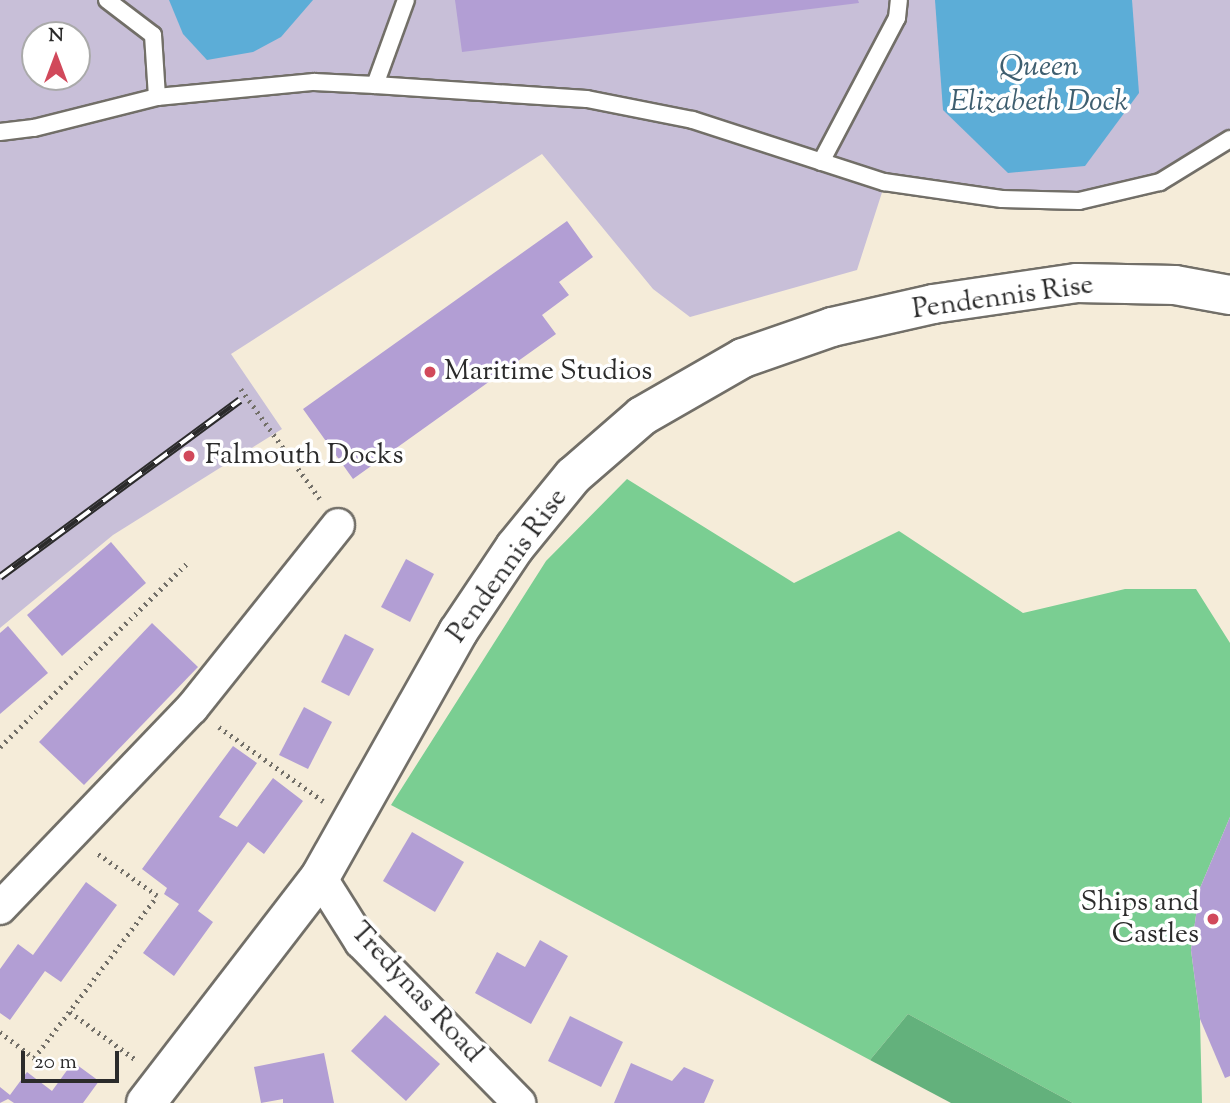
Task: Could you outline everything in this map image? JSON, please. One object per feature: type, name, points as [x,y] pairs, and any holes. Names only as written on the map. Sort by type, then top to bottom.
[{"type":"street","name":"Pendennis Rise","points":[[155,1092],[320,877],[458,632],[515,547],[573,476],[642,416],[744,358],[832,327],[933,303],[1077,283],[1175,285],[1230,295]]},
{"type":"street","points":[[0,908],[192,708],[299,580],[338,525]]},
{"type":"street","name":"Tredynas Road","points":[[320,877],[361,942],[519,1103]]},
{"type":"lane","points":[[107,0],[153,35],[157,97]]},
{"type":"lane","points":[[375,85],[405,0]]},
{"type":"lane","points":[[821,162],[897,18],[900,0]]},
{"type":"lane","points":[[0,132],[34,128],[157,97],[314,82],[375,85],[587,99],[693,120],[884,182],[1002,199],[1079,201],[1160,182],[1230,139]]},
{"type":"path","points":[[241,389],[338,525]]},
{"type":"path","points":[[0,747],[188,562]]},
{"type":"path","points":[[192,708],[351,821]]},
{"type":"path","points":[[0,1032],[34,1058],[157,896],[70,835]]},
{"type":"path","points":[[70,1012],[155,1092]]},
{"type":"shaded area","points":[[0,0],[1230,0],[1230,131],[1159,178],[1078,199],[886,180],[857,270],[690,317],[653,289],[542,154],[231,354],[282,429],[113,535],[0,628]]},
{"type":"green space","points":[[627,479],[794,583],[899,531],[1023,613],[1125,589],[1196,589],[1230,643],[1230,817],[1200,888],[1191,950],[1200,1019],[1202,1103],[1073,1103],[908,1014],[870,1060],[391,805],[546,561]]},
{"type":"green space","points":[[908,1014],[1073,1103],[951,1103],[870,1060]]},
{"type":"water","points":[[169,0],[313,0],[281,37],[253,52],[207,60],[183,34]]},
{"type":"water","name":"Queen Elizabeth Dock","points":[[935,0],[1132,0],[1139,93],[1085,166],[1008,173],[943,110]]},
{"type":"building","points":[[455,0],[858,0],[859,3],[462,52]]},
{"type":"building","name":"Maritime Studios","points":[[567,221],[593,257],[559,282],[569,295],[542,315],[556,334],[353,479],[303,409]]},
{"type":"building","points":[[111,542],[146,583],[62,656],[27,615]]},
{"type":"building","points":[[406,559],[434,574],[410,622],[381,607]]},
{"type":"building","points":[[152,623],[198,667],[84,785],[39,742]]},
{"type":"building","points":[[8,626],[48,673],[0,714],[0,633]]},
{"type":"building","points":[[345,634],[374,649],[349,696],[321,682]]},
{"type":"building","points":[[304,707],[332,722],[308,769],[279,755]]},
{"type":"building","points":[[233,746],[257,763],[219,817],[237,827],[273,778],[303,801],[264,854],[248,842],[198,911],[213,922],[174,976],[143,953],[179,904],[164,894],[167,888],[142,869]]},
{"type":"building","name":"Ships and Castles","points":[[1230,817],[1230,1076],[1225,1078],[1200,1019],[1191,950],[1200,888]]},
{"type":"building","points":[[412,832],[464,862],[435,912],[383,881]]},
{"type":"building","points":[[86,882],[117,905],[61,982],[45,971],[10,1020],[0,1013],[0,969],[18,944],[33,955]]},
{"type":"building","points":[[540,940],[568,956],[531,1024],[475,993],[497,952],[525,967]]},
{"type":"building","points":[[385,1015],[440,1064],[406,1101],[351,1051]]},
{"type":"building","points":[[570,1016],[623,1042],[601,1087],[548,1061]]},
{"type":"building","points":[[324,1053],[334,1103],[283,1103],[283,1099],[261,1103],[254,1067]]},
{"type":"building","points":[[73,1062],[99,1081],[83,1103],[14,1103],[8,1099],[0,1103],[0,1087],[10,1095],[27,1072],[52,1091]]},
{"type":"building","points":[[631,1063],[672,1081],[684,1067],[714,1080],[704,1103],[614,1103]]},
{"type":"railway","points":[[0,577],[240,400]]},
{"type":"place","name":"Maritime Studios","points":[[430,372]]},
{"type":"place","name":"Falmouth Docks","points":[[189,456]]},
{"type":"place","name":"Ships and Castles","points":[[1213,919]]}]
